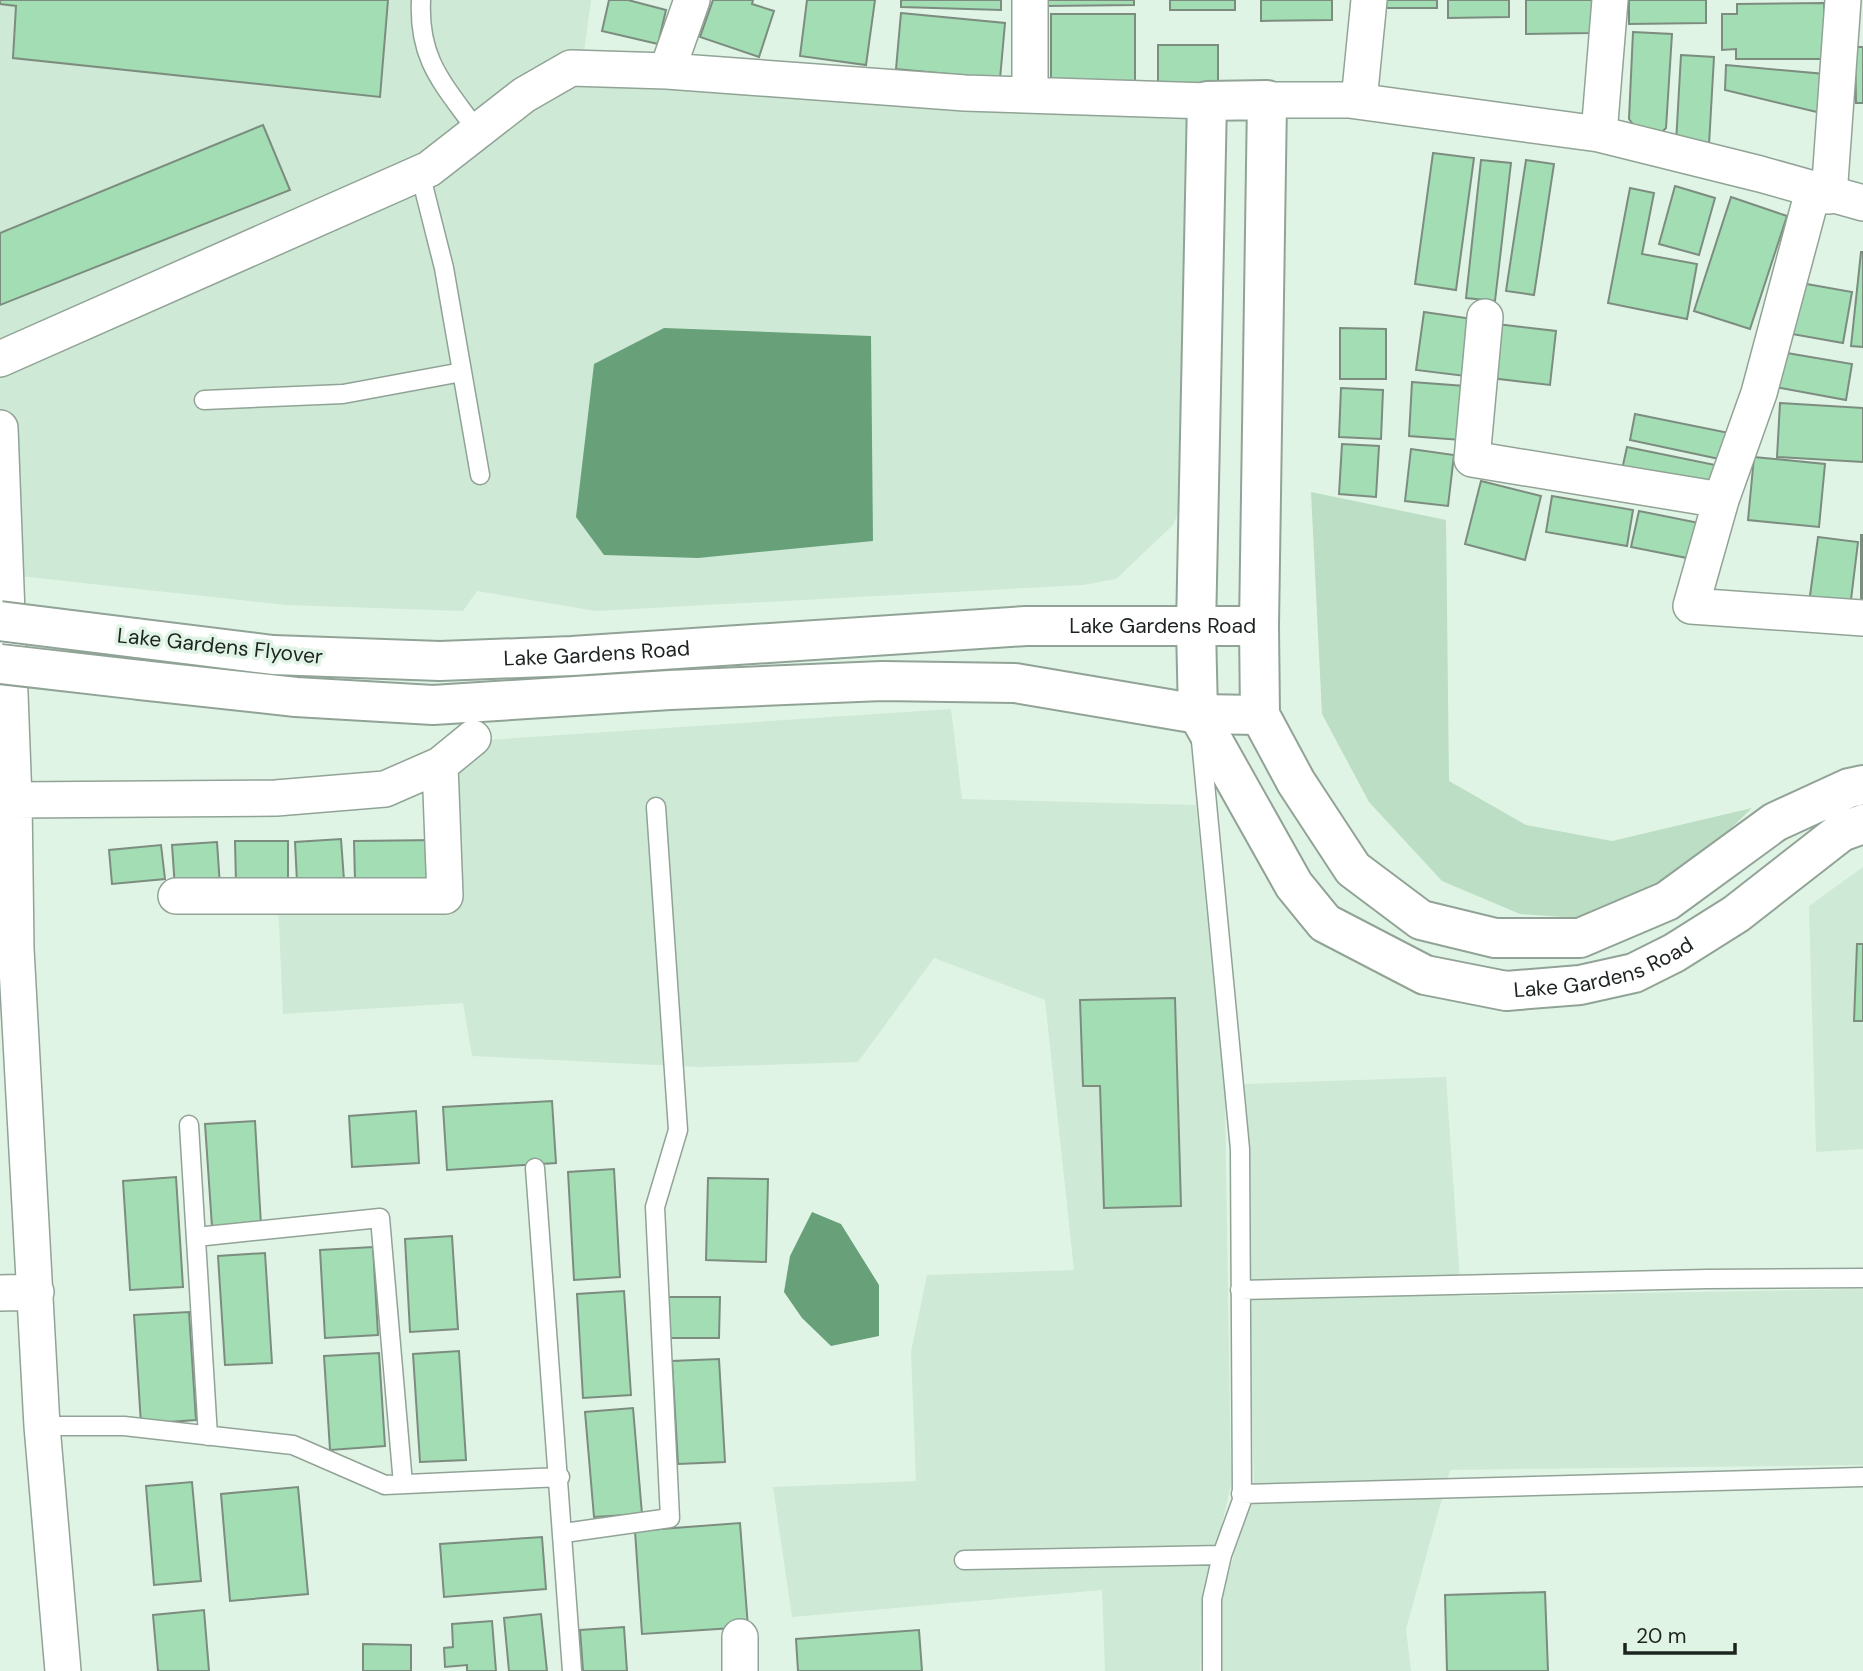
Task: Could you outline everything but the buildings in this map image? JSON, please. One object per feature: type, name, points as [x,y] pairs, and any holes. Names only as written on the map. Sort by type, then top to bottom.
[{"type":"main road","points":[[1259,626],[1267,100],[1207,101],[1196,628],[1198,713],[1260,715]]},
{"type":"main road","name":"Lake Gardens Flyover","points":[[0,621],[273,655],[440,661]]},
{"type":"main road","name":"Lake Gardens Road","points":[[440,661],[572,656],[1026,626],[1259,626],[1260,715],[1296,782],[1353,869],[1421,920],[1495,938],[1580,938],[1667,901],[1775,822],[1849,788],[1863,785]]},
{"type":"main road","name":"Lake Gardens Flyover","points":[[0,664],[296,697],[433,705]]},
{"type":"main road","name":"Lake Gardens Road","points":[[433,705],[882,681],[1014,682],[1198,713],[1271,848],[1294,885],[1325,923],[1425,975],[1506,991],[1580,985],[1634,973],[1674,953],[1736,914],[1841,832],[1863,824]]},
{"type":"street","points":[[667,71],[692,0]]},
{"type":"street","points":[[1030,0],[1030,95]]},
{"type":"street","points":[[1359,101],[1369,0]]},
{"type":"street","points":[[1599,134],[1610,0]]},
{"type":"street","points":[[1843,0],[1821,193],[1759,393],[1721,499],[1691,606],[1863,618]]},
{"type":"street","points":[[0,359],[420,173],[524,95],[571,68],[667,71],[965,93],[1207,101]]},
{"type":"street","points":[[1267,100],[1359,101],[1599,134],[1863,203]]},
{"type":"street","points":[[1485,317],[1472,459],[1721,499]]},
{"type":"street","points":[[0,428],[14,800],[8,950],[36,1293],[42,1426],[63,1671]]},
{"type":"street","points":[[14,800],[276,798],[385,789],[440,765],[473,738]]},
{"type":"street","points":[[176,897],[445,895],[440,765]]},
{"type":"street","points":[[0,1293],[36,1293]]},
{"type":"street","points":[[740,1637],[740,1671]]},
{"type":"lane","points":[[421,0],[420,26],[426,54],[477,131]]},
{"type":"lane","points":[[420,173],[444,268],[480,475]]},
{"type":"lane","points":[[204,400],[343,394],[462,372]]},
{"type":"lane","points":[[1198,713],[1240,1149],[1241,1494],[1222,1555],[1212,1600],[1212,1671]]},
{"type":"lane","points":[[564,1533],[670,1518],[655,1207],[678,1130],[656,807]]},
{"type":"lane","points":[[189,1125],[208,1436]]},
{"type":"lane","points":[[536,1168],[572,1671]]},
{"type":"lane","points":[[196,1237],[380,1218],[403,1484]]},
{"type":"lane","points":[[1240,1290],[1863,1278]]},
{"type":"lane","points":[[42,1426],[124,1426],[293,1445],[385,1485],[560,1477]]},
{"type":"lane","points":[[1241,1494],[1863,1477]]},
{"type":"lane","points":[[964,1560],[1222,1555]]},
{"type":"shaded area","points":[[0,0],[591,0],[583,60],[1189,110],[1198,464],[1173,525],[1116,579],[1083,585],[596,611],[477,591],[463,611],[287,605],[0,574]]},
{"type":"shaded area","points":[[664,328],[871,336],[873,541],[698,558],[604,555],[576,517],[594,364]]},
{"type":"shaded area","points":[[1311,492],[1446,520],[1449,781],[1526,825],[1612,841],[1752,808],[1670,887],[1605,920],[1520,914],[1442,881],[1369,802],[1322,714]]},
{"type":"shaded area","points":[[951,709],[962,799],[1196,805],[1225,1097],[1231,1485],[1202,1611],[1200,1671],[1105,1671],[1102,1590],[792,1617],[773,1487],[916,1481],[911,1352],[927,1275],[1074,1270],[1045,1000],[934,958],[858,1062],[698,1067],[472,1056],[463,1003],[283,1014],[278,902],[450,908],[447,771],[486,740]]},
{"type":"shaded area","points":[[1863,867],[1863,1149],[1816,1152],[1809,906]]},
{"type":"shaded area","points":[[1446,1077],[1461,1296],[1863,1289],[1863,1465],[1450,1470],[1406,1629],[1411,1671],[1217,1671],[1220,1604],[1254,1483],[1243,1084]]},
{"type":"shaded area","points":[[812,1212],[841,1224],[879,1285],[879,1336],[831,1346],[802,1318],[784,1292],[790,1256]]}]
